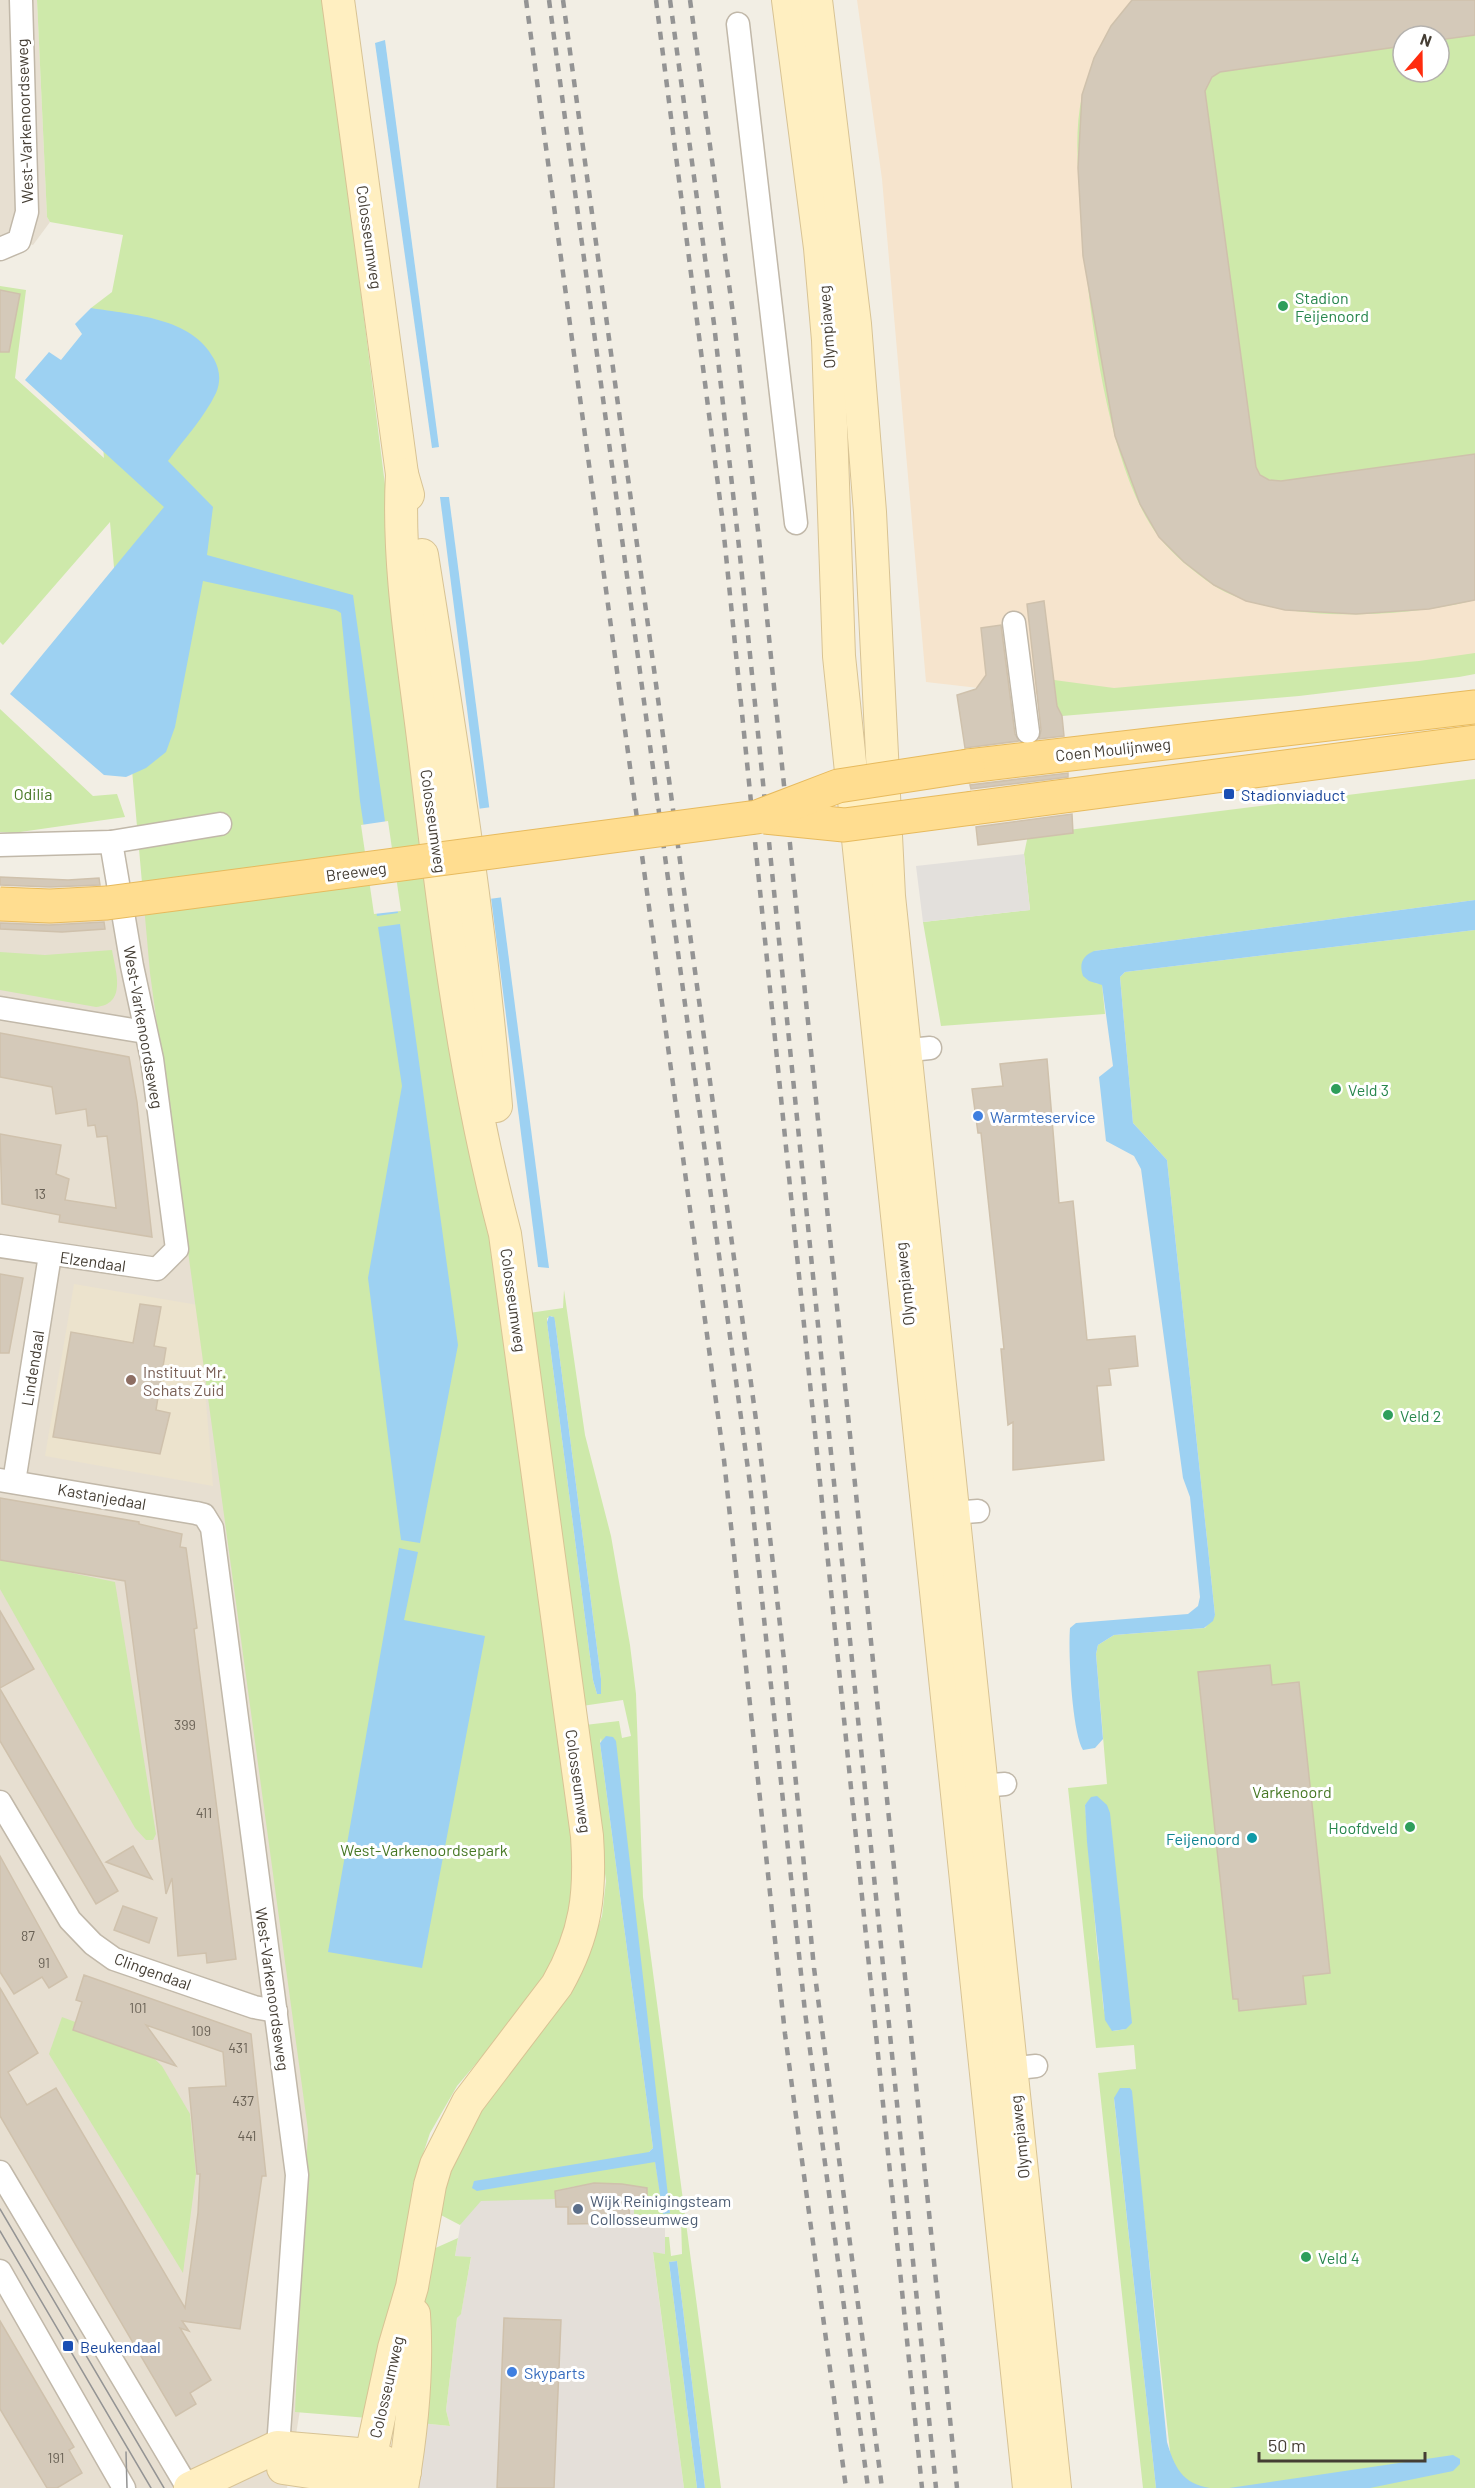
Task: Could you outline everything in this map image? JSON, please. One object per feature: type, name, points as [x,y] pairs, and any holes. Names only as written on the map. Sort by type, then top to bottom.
[{"type":"main road","name":"Colosseumweg","points":[[338,0],[402,474],[422,553],[455,761],[488,1016],[505,1191],[505,1234],[587,1836],[590,1878],[586,1912],[567,1967],[557,1985],[468,2102],[444,2148],[430,2185],[412,2287],[394,2348],[366,2474]]},
{"type":"main road","name":"Olympiaweg","points":[[788,0],[834,247],[870,512],[886,860],[1055,2488]]},
{"type":"main road","name":"Olympiaweg","points":[[816,0],[834,247],[828,340],[838,656],[905,1050]]},
{"type":"main road","points":[[838,656],[876,652]]},
{"type":"main road","name":"Coen Moulijnweg","points":[[711,823],[757,816],[838,786],[968,766],[1475,707]]},
{"type":"main road","name":"Coen Moulijnweg","points":[[757,816],[844,825],[1475,742]]},
{"type":"main road","name":"Breeweg","points":[[0,904],[50,906],[107,903],[711,823]]},
{"type":"main road","name":"Olympiaweg","points":[[1011,2069],[1029,2488]]},
{"type":"main road","name":"Colosseumweg","points":[[404,2480],[412,2428],[416,2341],[412,2287]]},
{"type":"main road","points":[[236,2488],[277,2457]]},
{"type":"main road","points":[[189,2488],[277,2457],[404,2480]]},
{"type":"street","name":"West-Varkenoordseweg","points":[[10,245],[27,212],[21,0]]},
{"type":"street","points":[[738,24],[796,523]]},
{"type":"street","points":[[1014,623],[1028,732]]},
{"type":"street","points":[[0,845],[111,842],[220,825]]},
{"type":"street","name":"West-Varkenoordseweg","points":[[111,842],[145,1032],[152,1059],[177,1249]]},
{"type":"street","points":[[0,1008],[145,1032]]},
{"type":"street","name":"Elzendaal","points":[[0,1246],[157,1269],[177,1249]]},
{"type":"street","name":"Lindendaal","points":[[7,1481],[50,1255]]},
{"type":"street","name":"Kastanjedaal","points":[[7,1481],[204,1515]]},
{"type":"street","name":"West-Varkenoordseweg","points":[[204,1515],[212,1527],[297,2175],[277,2457]]},
{"type":"street","name":"Clingendaal","points":[[0,1802],[70,1920],[93,1944],[114,1959],[254,2007],[276,2011]]},
{"type":"street","points":[[0,2172],[189,2488]]},
{"type":"street","points":[[0,2271],[124,2488]]},
{"type":"shaded area","points":[[0,0],[37,0],[47,217],[50,222],[33,245],[0,238]]},
{"type":"shaded area","points":[[857,0],[1475,0],[1475,664],[1076,699],[926,682],[882,179]]},
{"type":"shaded area","points":[[1024,854],[1030,910],[923,922],[916,866]]},
{"type":"shaded area","points":[[179,894],[359,2058],[287,2488],[0,2488],[0,906]]},
{"type":"shaded area","name":"Instituut Mr. Schats Zuid","points":[[74,1284],[198,1305],[213,1486],[45,1456]]},
{"type":"shaded area","points":[[655,2162],[665,2214],[665,2254],[653,2253],[684,2488],[409,2488],[420,2423],[450,2426],[446,2410],[457,2318],[461,2313],[471,2258],[455,2256],[466,2193],[472,2188]]},
{"type":"green space","name":"West-Varkenoordsepark","points":[[37,0],[324,0],[399,596],[482,1191],[510,1366],[579,1877],[567,1936],[542,1986],[457,2086],[430,2133],[413,2184],[401,2274],[368,2418],[295,2412],[308,2130],[150,973],[110,522],[3,645],[0,642],[0,286],[26,290],[15,378],[104,458],[91,308],[112,292],[123,235],[50,222],[47,217]]},
{"type":"green space","name":"Stadion Feijenoord","points":[[1132,0],[1475,0],[1475,600],[1413,611],[1378,614],[1305,612],[1270,607],[1239,598],[1213,585],[1177,557],[1159,537],[1140,506],[1125,469],[1112,426],[1102,380],[1088,288],[1077,152],[1078,124],[1082,96],[1090,71],[1109,33]]},
{"type":"green space","points":[[1475,653],[1475,674],[1459,677],[1299,696],[1062,716],[1057,707],[1054,680],[1114,688],[1419,661]]},
{"type":"green space","name":"Odilia","points":[[0,709],[93,796],[117,794],[125,817],[13,833],[0,832]]},
{"type":"green space","points":[[1475,779],[1475,900],[1094,951],[1095,983],[1102,984],[1105,1014],[941,1026],[923,922],[1030,910],[1024,854],[1028,835]]},
{"type":"green space","name":"Varkenoord","points":[[1475,930],[1475,2488],[1174,2488],[1130,2088],[1114,2099],[1156,2488],[1143,2488],[1098,2073],[1136,2069],[1134,2045],[1096,2048],[1068,1788],[1107,1784],[1096,1654],[1098,1645],[1114,1635],[1205,1628],[1215,1615],[1167,1160],[1133,1123],[1120,977],[1125,972]],"holes":[[[1091,1800],[1126,2029],[1113,2031],[1103,2006],[1085,1805]]]},
{"type":"green space","points":[[112,950],[117,986],[116,994],[106,1005],[96,1007],[0,990],[0,952],[45,955]]},
{"type":"green space","points":[[564,1290],[585,1435],[611,1536],[630,1645],[636,1694],[643,1897],[721,2488],[705,2488],[677,2261],[669,2262],[697,2488],[684,2488],[653,2252],[665,2254],[665,2237],[669,2237],[671,2256],[682,2254],[681,2220],[662,2223],[661,2220],[634,2222],[634,2206],[647,2205],[647,2189],[612,2184],[590,2184],[555,2191],[556,2199],[481,2201],[460,2225],[437,2213],[450,2163],[470,2125],[591,1946],[602,1916],[606,1881],[585,1725],[619,1721],[622,1738],[631,1736],[623,1700],[582,1706],[529,1313],[563,1308]],"holes":[[[552,1316],[555,1321],[601,1679],[597,1694],[593,1680],[547,1322],[547,1318]],[[601,1738],[670,2213],[663,2213],[655,2162],[649,2152],[653,2148]]]},
{"type":"green space","points":[[0,1558],[115,1582],[156,1834],[153,1840],[146,1840],[135,1828],[0,1589]]},
{"type":"green space","points":[[62,2017],[142,2047],[162,2066],[190,2114],[196,2174],[183,2273],[49,2054]]},
{"type":"green space","points":[[458,2238],[455,2256],[471,2257],[461,2314],[457,2318],[446,2410],[450,2426],[420,2423],[422,2318],[431,2250]]},
{"type":"water","points":[[385,40],[439,447],[432,448],[375,43]]},
{"type":"water","points":[[91,308],[143,316],[176,326],[191,334],[204,345],[216,363],[219,371],[218,389],[200,420],[168,461],[213,507],[207,555],[353,595],[398,913],[377,916],[360,801],[341,613],[336,610],[203,581],[175,727],[166,752],[146,768],[126,777],[104,775],[10,694],[164,507],[25,380],[49,352],[61,360],[82,334],[75,324]]},
{"type":"water","points":[[440,497],[449,497],[549,1268],[538,1267]]},
{"type":"water","points":[[1475,900],[1475,930],[1125,972],[1120,977],[1133,1123],[1167,1160],[1215,1615],[1213,1621],[1204,1628],[1114,1635],[1098,1645],[1096,1654],[1103,1739],[1095,1748],[1083,1750],[1079,1741],[1074,1710],[1070,1672],[1070,1628],[1076,1623],[1188,1614],[1198,1606],[1200,1597],[1190,1497],[1183,1478],[1141,1169],[1134,1156],[1106,1141],[1099,1077],[1113,1066],[1102,985],[1089,981],[1083,976],[1082,961],[1094,951]]},
{"type":"water","points":[[400,924],[458,1345],[420,1543],[401,1540],[368,1278],[402,1086],[378,927]]},
{"type":"water","points":[[549,1316],[554,1317],[555,1321],[601,1679],[601,1694],[597,1694],[593,1680],[547,1322]]},
{"type":"water","points":[[399,1548],[418,1552],[404,1620],[485,1636],[422,1968],[328,1952]]},
{"type":"water","points":[[606,1736],[613,1737],[616,1741],[670,2213],[663,2214],[655,2162],[477,2191],[472,2188],[474,2181],[649,2152],[653,2148],[600,1743]]},
{"type":"water","points":[[1097,1796],[1107,1805],[1110,1813],[1132,2023],[1126,2029],[1112,2031],[1105,2020],[1087,1842],[1085,1805],[1091,1797]]},
{"type":"water","points":[[1120,2088],[1130,2088],[1132,2091],[1167,2442],[1176,2466],[1186,2478],[1200,2486],[1210,2488],[1156,2488],[1114,2098]]},
{"type":"water","points":[[677,2261],[705,2488],[697,2488],[669,2262]]},
{"type":"water","points":[[1453,2455],[1460,2459],[1460,2464],[1453,2471],[1370,2488],[1229,2488]]},
{"type":"pier","points":[[492,807],[504,897],[489,899],[477,809]]},
{"type":"pier","points":[[388,821],[401,911],[374,914],[361,825]]},
{"type":"building","points":[[1132,0],[1475,0],[1475,35],[1451,38],[1451,24],[1391,24],[1391,48],[1220,72],[1212,77],[1205,91],[1256,467],[1260,475],[1269,480],[1281,481],[1475,454],[1475,600],[1429,609],[1356,614],[1285,610],[1246,601],[1214,585],[1184,562],[1159,537],[1140,504],[1115,436],[1083,256],[1078,168],[1082,95],[1094,58],[1111,26]]},
{"type":"building","points":[[0,290],[20,294],[9,352],[0,352]]},
{"type":"building","points":[[1044,601],[1057,706],[1062,716],[1064,736],[1039,739],[1041,730],[1027,604]]},
{"type":"building","points":[[1001,625],[1015,734],[1019,741],[965,748],[957,695],[976,689],[986,675],[981,628]]},
{"type":"building","points":[[1068,773],[1068,777],[971,789],[970,785]]},
{"type":"building","points":[[1072,814],[1073,833],[978,845],[976,827]]},
{"type":"building","points":[[0,877],[68,880],[99,878],[100,885],[50,887],[0,885]]},
{"type":"building","points":[[104,922],[105,929],[62,932],[0,929],[0,923],[49,925]]},
{"type":"building","points":[[0,1033],[129,1057],[137,1102],[152,1237],[59,1222],[60,1215],[2,1204],[0,1134],[61,1145],[56,1174],[69,1179],[65,1200],[116,1208],[107,1136],[97,1137],[95,1125],[88,1126],[86,1109],[56,1114],[52,1087],[0,1077]]},
{"type":"building","points":[[1047,1059],[1059,1203],[1073,1201],[1087,1340],[1135,1336],[1138,1366],[1109,1369],[1111,1385],[1097,1386],[1104,1460],[1013,1470],[1013,1422],[1008,1425],[1001,1349],[1004,1349],[981,1133],[978,1133],[972,1089],[1003,1086],[1000,1064]]},
{"type":"building","points":[[0,1274],[23,1278],[9,1353],[0,1353]]},
{"type":"building","points":[[140,1304],[161,1307],[154,1346],[166,1348],[156,1410],[170,1413],[160,1454],[53,1437],[71,1332],[133,1343]]},
{"type":"building","points":[[0,1498],[139,1522],[139,1524],[182,1534],[180,1547],[186,1548],[197,1628],[194,1629],[236,1959],[207,1963],[206,1953],[178,1956],[172,1878],[166,1894],[125,1581],[0,1560]]},
{"type":"building","points":[[0,1611],[34,1669],[0,1688]]},
{"type":"building","name":"Feijenoord","points":[[1270,1665],[1272,1685],[1299,1682],[1330,1973],[1303,1976],[1306,2004],[1239,2011],[1238,1999],[1233,1999],[1198,1672]]},
{"type":"building","points":[[0,1689],[118,1891],[96,1904],[0,1741]]},
{"type":"building","points":[[133,1846],[152,1879],[106,1862]]},
{"type":"building","points":[[0,1856],[67,1977],[49,1988],[42,1977],[14,1994],[0,1972]]},
{"type":"building","points":[[123,1906],[157,1918],[149,1943],[114,1930]]},
{"type":"building","points":[[84,1975],[251,2034],[266,2176],[262,2176],[240,2329],[182,2321],[189,2331],[180,2328],[211,2380],[190,2393],[196,2404],[176,2416],[0,2116],[0,1988],[38,2053],[8,2072],[27,2105],[56,2088],[185,2308],[198,2213],[200,2174],[197,2174],[189,2088],[226,2086],[223,2052],[146,2025],[176,2066],[73,2030],[82,2002],[76,2000]]},
{"type":"building","points":[[594,2183],[647,2188],[647,2205],[629,2206],[630,2223],[568,2224],[568,2207],[556,2207],[555,2191]]},
{"type":"building","points":[[504,2318],[561,2320],[554,2488],[497,2488]]},
{"type":"building","points":[[0,2321],[74,2447],[69,2450],[82,2473],[57,2488],[47,2488],[0,2409]]},
{"type":"tram line","points":[[0,2209],[164,2488]]},
{"type":"tram line","points":[[0,2231],[151,2488]]},
{"type":"tram line","points":[[126,2452],[127,2488]]},
{"type":"railway","points":[[526,0],[724,1460],[785,2034],[846,2488]]},
{"type":"railway","points":[[549,0],[750,1484],[805,2012],[868,2488]]},
{"type":"railway","points":[[563,0],[759,1442],[784,1660],[814,1968],[882,2488]]},
{"type":"railway","points":[[656,0],[722,516],[922,2488]]},
{"type":"railway","points":[[670,0],[714,324],[740,556],[936,2488]]},
{"type":"railway","points":[[690,0],[735,328],[759,539],[957,2488]]},
{"type":"place","name":"Stadion Feijenoord","points":[[1283,306]]},
{"type":"place","name":"Stadionviaduct","points":[[1229,794]]},
{"type":"place","name":"Veld 3","points":[[1336,1089]]},
{"type":"place","name":"Warmteservice","points":[[978,1116]]},
{"type":"place","name":"Instituut Mr. Schats Zuid","points":[[131,1380]]},
{"type":"place","name":"Veld 2","points":[[1388,1415]]},
{"type":"place","name":"Hoofdveld","points":[[1410,1827]]},
{"type":"place","name":"Feijenoord","points":[[1252,1838]]},
{"type":"place","name":"Wijk Reinigingsteam Collosseumweg","points":[[578,2209]]},
{"type":"place","name":"Veld 4","points":[[1306,2257]]},
{"type":"place","name":"Beukendaal","points":[[68,2346]]},
{"type":"place","name":"Skyparts","points":[[512,2372]]}]
